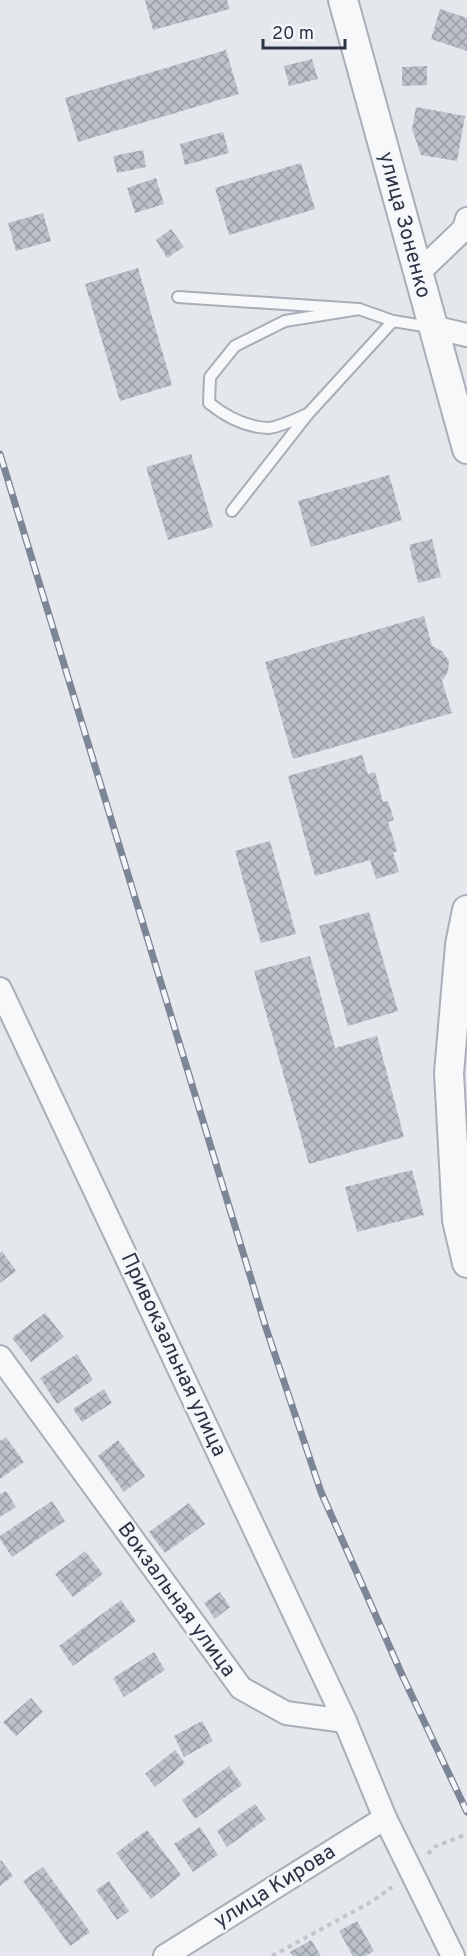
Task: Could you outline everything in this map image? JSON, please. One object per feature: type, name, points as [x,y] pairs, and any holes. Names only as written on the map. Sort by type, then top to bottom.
[{"type":"street","name":"улица Зоненко","points":[[343,0],[467,449]]},
{"type":"street","points":[[417,274],[464,229],[467,219]]},
{"type":"street","points":[[432,327],[467,335]]},
{"type":"street","points":[[467,910],[460,945],[449,1073],[457,1220],[467,1263]]},
{"type":"street","name":"Привокзальная улица","points":[[0,989],[345,1721]]},
{"type":"street","name":"Вокзальная улица","points":[[0,1358],[241,1688],[286,1713],[345,1721]]},
{"type":"street","points":[[345,1721],[385,1818],[453,1956]]},
{"type":"street","name":"улица Кирова","points":[[165,1956],[385,1818]]},
{"type":"lane","points":[[178,297],[359,309],[393,321],[432,327]]},
{"type":"lane","points":[[308,414],[270,428],[224,416],[209,403],[210,376],[235,346],[285,321],[359,309]]},
{"type":"lane","points":[[232,511],[308,414],[393,321]]},
{"type":"path","points":[[273,1956],[371,1902],[412,1872],[434,1847],[467,1834]]},
{"type":"building","points":[[145,0],[227,0],[230,9],[153,30]]},
{"type":"building","points":[[440,9],[467,18],[467,51],[431,39]]},
{"type":"building","points":[[226,50],[239,94],[78,142],[65,98]]},
{"type":"building","points":[[312,59],[318,79],[289,86],[284,66]]},
{"type":"building","points":[[427,66],[427,85],[402,86],[402,67]]},
{"type":"building","points":[[416,107],[465,116],[457,161],[421,155],[412,129]]},
{"type":"building","points":[[223,132],[229,153],[185,165],[180,144]]},
{"type":"building","points":[[143,150],[146,167],[117,173],[113,156]]},
{"type":"building","points":[[301,163],[315,209],[229,235],[215,188]]},
{"type":"building","points":[[156,178],[164,204],[135,213],[127,188]]},
{"type":"building","points":[[43,213],[51,241],[16,251],[8,223]]},
{"type":"building","points":[[171,229],[184,247],[167,258],[156,240]]},
{"type":"building","points":[[138,268],[172,385],[120,401],[85,284]]},
{"type":"building","points":[[191,454],[213,527],[168,540],[146,467]]},
{"type":"building","points":[[389,475],[402,520],[311,547],[298,501]]},
{"type":"building","points":[[432,539],[441,577],[418,583],[409,545]]},
{"type":"building","points":[[424,616],[432,646],[442,651],[449,661],[448,672],[442,681],[452,713],[293,759],[265,662]]},
{"type":"building","points":[[362,755],[368,774],[375,772],[383,802],[388,801],[394,820],[388,822],[397,851],[393,853],[399,872],[376,879],[370,860],[315,876],[288,776]]},
{"type":"building","points":[[270,841],[296,934],[261,943],[235,851]]},
{"type":"building","points":[[369,912],[398,1011],[348,1026],[319,926]]},
{"type":"building","points":[[310,956],[335,1048],[377,1036],[404,1137],[309,1164],[254,971]]},
{"type":"building","points":[[412,1170],[424,1215],[357,1232],[345,1187]]},
{"type":"building","points":[[2,1251],[16,1271],[0,1283],[0,1253]]},
{"type":"building","points":[[45,1313],[64,1337],[31,1362],[12,1338]]},
{"type":"building","points":[[77,1354],[93,1380],[57,1404],[40,1378]]},
{"type":"building","points":[[104,1389],[112,1403],[82,1422],[73,1409]]},
{"type":"building","points":[[6,1437],[24,1462],[0,1479],[0,1441]]},
{"type":"building","points":[[118,1440],[145,1476],[124,1492],[98,1456]]},
{"type":"building","points":[[6,1491],[16,1507],[0,1517],[0,1494]]},
{"type":"building","points":[[52,1501],[65,1521],[12,1557],[0,1536]]},
{"type":"building","points":[[189,1503],[205,1524],[165,1553],[149,1532]]},
{"type":"building","points":[[85,1551],[103,1574],[73,1597],[55,1574]]},
{"type":"building","points":[[220,1592],[230,1607],[215,1619],[204,1603]]},
{"type":"building","points":[[121,1600],[136,1621],[73,1666],[59,1646]]},
{"type":"building","points":[[154,1652],[165,1670],[124,1697],[113,1678]]},
{"type":"building","points":[[31,1698],[43,1712],[16,1736],[3,1722]]},
{"type":"building","points":[[202,1721],[213,1741],[184,1757],[174,1736]]},
{"type":"building","points":[[175,1750],[185,1763],[155,1787],[145,1774]]},
{"type":"building","points":[[229,1766],[242,1785],[195,1819],[182,1800]]},
{"type":"building","points":[[255,1804],[266,1819],[227,1847],[217,1831]]},
{"type":"building","points":[[200,1827],[218,1855],[193,1872],[174,1844]]},
{"type":"building","points":[[147,1830],[181,1875],[151,1899],[116,1853]]},
{"type":"building","points":[[1,1860],[13,1876],[0,1886],[0,1862]]},
{"type":"building","points":[[43,1867],[90,1932],[70,1946],[23,1881]]},
{"type":"building","points":[[109,1881],[129,1911],[117,1920],[96,1890]]},
{"type":"building","points":[[357,1921],[374,1951],[365,1956],[353,1956],[339,1931]]},
{"type":"building","points":[[311,1940],[321,1956],[293,1956],[290,1952]]},
{"type":"railway","points":[[0,454],[266,1328],[321,1492],[403,1677],[467,1812]]}]
